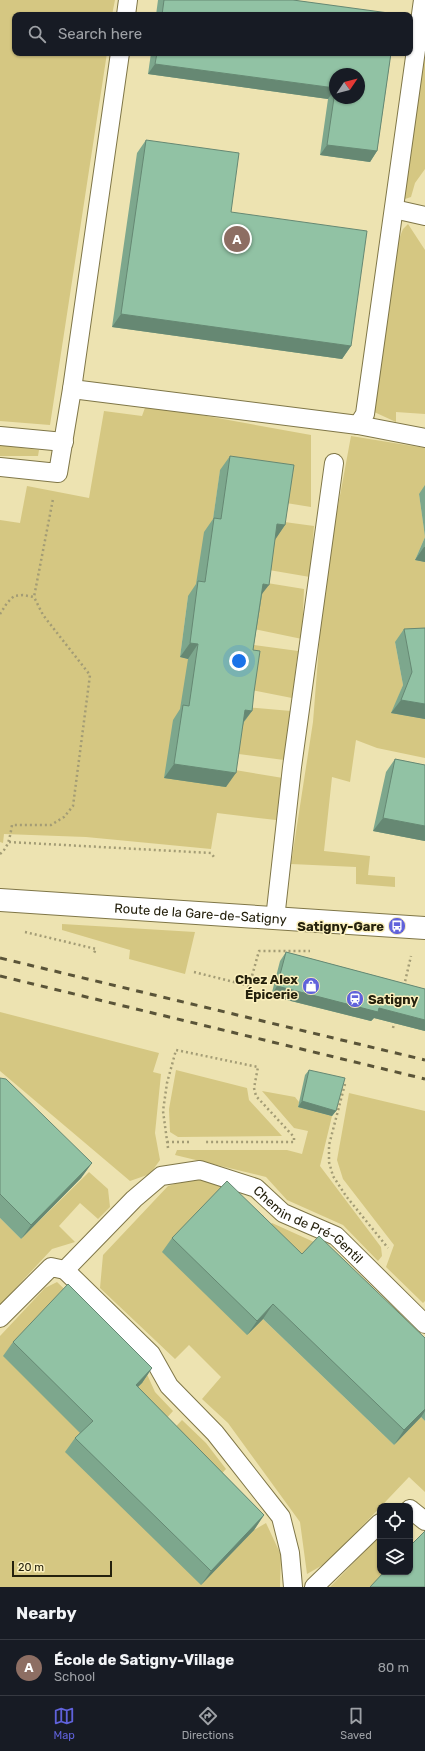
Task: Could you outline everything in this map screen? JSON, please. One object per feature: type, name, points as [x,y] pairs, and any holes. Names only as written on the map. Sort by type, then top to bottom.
[{"type":"street","name":"Route de la Gare-de-Satigny","points":[[0,900],[425,928]]},
{"type":"lane","points":[[126,12],[128,0]]},
{"type":"lane","points":[[358,425],[365,414],[423,0]]},
{"type":"lane","points":[[0,467],[58,473],[72,389],[120,56]]},
{"type":"lane","points":[[394,209],[425,216]]},
{"type":"lane","points":[[72,389],[358,425],[425,438]]},
{"type":"lane","points":[[0,436],[64,442]]},
{"type":"lane","points":[[275,919],[292,767],[334,463]]},
{"type":"lane","name":"Chemin de Pré-Gentil","points":[[65,1270],[134,1199],[161,1176],[200,1170],[256,1188],[283,1213],[336,1236],[425,1324]]},
{"type":"lane","points":[[0,1318],[51,1267],[65,1270],[150,1354],[169,1386],[215,1433],[281,1517],[290,1554],[293,1587]]},
{"type":"lane","points":[[413,1512],[425,1522]]},
{"type":"lane","points":[[314,1587],[377,1526]]},
{"type":"path","points":[[0,854],[5,850],[9,842],[12,825],[51,825],[64,817],[73,806],[90,675],[43,615],[34,597],[58,473]]},
{"type":"path","points":[[0,614],[7,603],[14,596],[23,595],[34,597]]},
{"type":"path","points":[[9,842],[211,853],[214,858]]},
{"type":"path","points":[[0,849],[5,850]]},
{"type":"path","points":[[19,931],[96,949],[93,955]]},
{"type":"path","points":[[248,990],[259,951],[312,951]]},
{"type":"path","points":[[402,993],[411,955]]},
{"type":"path","points":[[194,972],[250,986]]},
{"type":"path","points":[[393,1028],[396,1014]]},
{"type":"path","points":[[167,1142],[294,1142],[294,1137],[256,1096],[254,1088],[258,1067],[176,1050],[167,1083],[163,1111],[167,1142],[172,1174]]},
{"type":"path","points":[[241,1064],[243,1059]]},
{"type":"path","points":[[346,1084],[329,1145],[329,1162],[333,1176],[346,1196],[387,1245],[389,1251],[388,1256],[373,1272]]},
{"type":"shaded area","points":[[0,0],[115,0],[113,12],[12,12],[12,56],[107,56],[50,425],[0,421]]},
{"type":"shaded area","points":[[425,31],[425,169],[415,183],[411,197],[402,200]]},
{"type":"shaded area","points":[[408,224],[425,250],[425,414],[396,412],[396,422],[372,411],[390,262],[403,229]]},
{"type":"shaded area","points":[[146,405],[311,435],[311,507],[280,502],[220,471],[211,533],[195,597],[188,596],[180,657],[188,659],[229,769],[283,778],[276,820],[217,813],[211,849],[86,837],[4,834],[3,843],[0,842],[0,520],[20,523],[27,486],[89,498],[104,411],[142,416]]},
{"type":"shaded area","points":[[351,436],[425,448],[425,493],[419,494],[425,537],[415,560],[425,562],[425,641],[395,642],[403,685],[392,713],[425,719],[425,758],[377,748],[356,740],[350,782],[332,777],[324,851],[370,856],[368,875],[395,877],[395,887],[356,884],[356,867],[291,864],[313,722],[324,582]]},
{"type":"shaded area","points":[[0,445],[39,450],[38,456],[0,456]]},
{"type":"shaded area","points":[[277,521],[314,526],[310,577],[263,569]]},
{"type":"shaded area","points":[[261,582],[304,589],[302,639],[249,628]]},
{"type":"shaded area","points":[[247,644],[298,651],[292,698],[247,689]]},
{"type":"shaded area","points":[[244,707],[291,711],[284,760],[231,753]]},
{"type":"shaded area","points":[[62,924],[195,932],[185,974],[129,959],[130,950],[62,930]]},
{"type":"shaded area","points":[[0,1012],[159,1053],[153,1072],[161,1074],[155,1133],[160,1160],[150,1174],[130,1181],[0,1071]]},
{"type":"shaded area","points":[[176,1070],[247,1088],[249,1100],[282,1136],[178,1137],[170,1132],[169,1109]]},
{"type":"shaded area","points":[[262,1091],[295,1097],[299,1102],[298,1107],[332,1116],[320,1166],[381,1247],[382,1256],[378,1261],[343,1225],[287,1200],[266,1177],[175,1155],[177,1150],[287,1150],[302,1154],[308,1131],[294,1128]]},
{"type":"shaded area","points":[[349,1093],[425,1111],[425,1301],[423,1303],[386,1267],[394,1245],[343,1179],[337,1160]]},
{"type":"shaded area","points":[[89,1172],[108,1189],[110,1207],[98,1219],[80,1203],[59,1226],[75,1242],[52,1249],[0,1305],[0,1218],[21,1239]]},
{"type":"shaded area","points":[[195,1178],[222,1186],[264,1216],[252,1229],[263,1319],[394,1445],[421,1417],[425,1421],[425,1492],[409,1477],[384,1503],[377,1503],[377,1511],[328,1562],[307,1574],[300,1522],[228,1423],[202,1399],[221,1377],[189,1345],[175,1359],[100,1288],[103,1255],[168,1186]]},
{"type":"shaded area","points":[[272,1223],[325,1247],[292,1268],[258,1236]]},
{"type":"shaded area","points":[[57,1282],[102,1325],[35,1386],[83,1435],[254,1530],[266,1523],[281,1555],[280,1587],[0,1587],[0,1336],[45,1288]]},
{"type":"shaded area","points":[[114,1336],[146,1372],[155,1392],[173,1411],[156,1430]]},
{"type":"shaded area","points":[[182,1420],[206,1443],[226,1469],[211,1485],[165,1438]]},
{"type":"shaded area","points":[[377,1539],[377,1575],[385,1575],[374,1587],[330,1587]]},
{"type":"building","points":[[164,0],[293,0],[381,12],[162,12]]},
{"type":"building","points":[[156,56],[391,56],[377,151],[327,145],[333,104],[365,104],[365,68],[329,68],[329,87],[155,64]]},
{"type":"building","points":[[146,140],[239,153],[231,212],[367,231],[351,346],[121,314]]},
{"type":"building","points":[[230,456],[294,465],[285,525],[277,524],[269,585],[263,584],[253,650],[260,651],[252,711],[245,710],[236,773],[174,764],[183,705],[189,706],[198,644],[190,643],[198,581],[205,582],[214,518],[221,519]]},
{"type":"building","points":[[425,628],[425,704],[401,700],[412,672],[404,629]]},
{"type":"building","points":[[395,759],[425,765],[425,826],[383,818]]},
{"type":"building","points":[[286,952],[425,989],[425,1020],[379,1008],[378,1012],[277,986]]},
{"type":"building","points":[[309,1070],[345,1078],[336,1111],[302,1101]]},
{"type":"building","points":[[0,1078],[6,1079],[92,1163],[31,1225],[0,1194]]},
{"type":"building","points":[[227,1181],[302,1254],[319,1236],[425,1338],[425,1409],[404,1430],[273,1304],[257,1321],[172,1238]]},
{"type":"building","points":[[68,1284],[152,1368],[136,1385],[264,1515],[211,1571],[75,1438],[93,1421],[13,1342]]},
{"type":"building","points":[[425,1531],[425,1587],[370,1587],[381,1575],[413,1575],[413,1543]]},
{"type":"railway","points":[[0,958],[425,1060]]},
{"type":"railway","points":[[0,976],[425,1079]]},
{"type":"place","name":"École de Satigny-Village","points":[[237,239]]},
{"type":"place","name":"Satigny-Gare","points":[[397,926]]},
{"type":"place","name":"Chez Alex Épicerie","points":[[311,986]]},
{"type":"place","name":"Satigny","points":[[355,999]]}]
